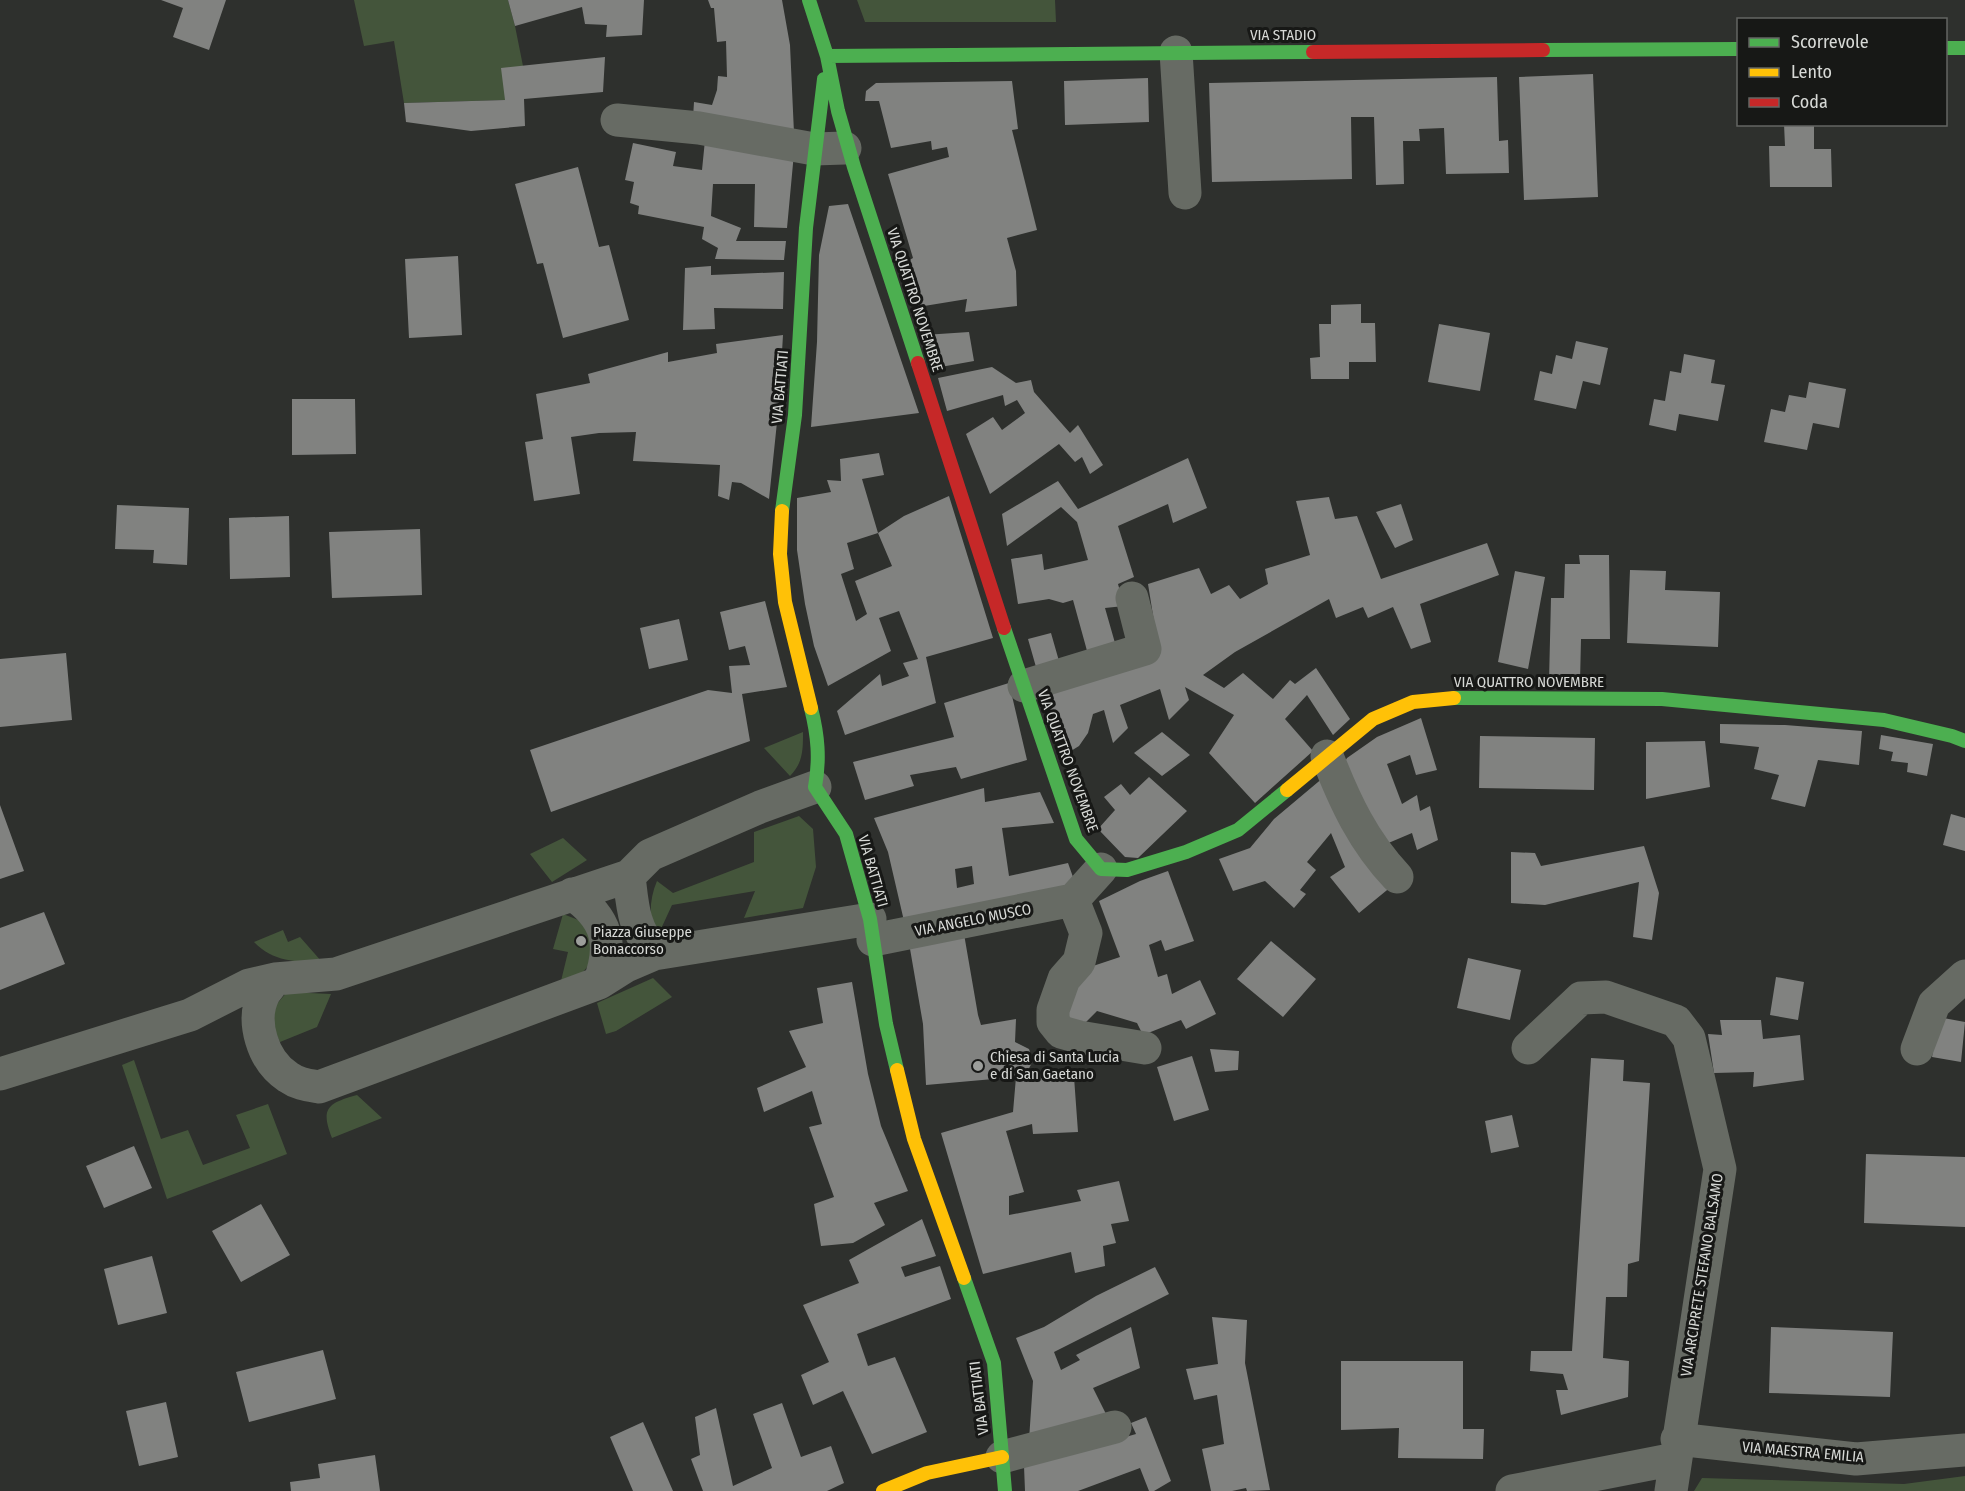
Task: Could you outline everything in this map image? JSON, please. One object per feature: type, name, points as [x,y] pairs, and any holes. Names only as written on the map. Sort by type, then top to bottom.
[{"type":"street","name":"VIA QUATTRO NOVEMBRE","points":[[808,0],[827,56],[838,111],[849,148],[1024,686],[1076,839],[1101,869],[1127,870],[1186,852],[1238,830],[1374,719],[1413,702],[1461,697],[1662,699],[1884,720],[1965,741]]},
{"type":"street","points":[[1947,48],[1965,48]]},
{"type":"street","name":"VIA STADIO","points":[[827,56],[1737,49]]},
{"type":"street","points":[[1176,52],[1185,193]]},
{"type":"street","name":"VIA BATTIATI","points":[[827,56],[814,149],[802,278],[795,415],[783,499],[780,554],[785,602],[816,726],[819,762],[815,788],[846,834],[872,929],[886,1024],[914,1139],[994,1363],[1005,1491]]},
{"type":"street","points":[[617,120],[699,128],[814,149],[849,148]]},
{"type":"street","points":[[1024,686],[1145,649],[1132,598]]},
{"type":"street","points":[[1327,756],[1341,791],[1365,839],[1397,877]]},
{"type":"street","points":[[0,1074],[190,1015],[249,986],[275,979],[336,974],[629,876],[650,855],[760,807],[815,788]]},
{"type":"street","points":[[1101,869],[1073,900],[1086,933],[1079,962],[1064,979],[1053,1010],[1053,1022],[1061,1032],[1145,1048]]},
{"type":"street","points":[[629,876],[634,916],[640,936],[654,954]]},
{"type":"street","points":[[572,894],[589,906],[601,922],[607,943],[607,953],[599,983]]},
{"type":"street","name":"VIA ANGELO MUSCO","points":[[259,1032],[267,1055],[286,1076],[302,1085],[319,1087],[599,983],[626,966],[654,954],[872,929],[1073,900]]},
{"type":"street","points":[[1917,1049],[1934,1004],[1965,976]]},
{"type":"street","points":[[190,1015],[230,1017],[259,1032],[259,1014],[263,995],[275,979]]},
{"type":"street","name":"VIA ARCIPRETE STEFANO BALSAMO","points":[[1528,1048],[1581,998],[1606,998],[1676,1021],[1689,1038],[1720,1169],[1671,1491]]},
{"type":"street","points":[[883,1491],[927,1473],[1115,1427]]},
{"type":"street","name":"VIA MAESTRA EMILIA","points":[[1512,1491],[1676,1449],[1856,1459],[1965,1450]]},
{"type":"green space","points":[[354,0],[508,0],[523,66],[505,100],[404,103],[394,41],[364,46]]},
{"type":"green space","points":[[857,0],[1055,0],[1056,22],[865,22]]},
{"type":"green space","points":[[803,732],[801,756],[798,766],[790,776],[764,748]]},
{"type":"green space","points":[[799,816],[813,829],[816,867],[803,908],[744,918],[755,891],[672,905],[660,931],[653,932],[651,906],[657,881],[673,893],[754,862],[754,832]]},
{"type":"green space","points":[[563,838],[587,860],[552,882],[530,854]]},
{"type":"green space","points":[[563,914],[581,921],[593,939],[587,968],[578,975],[561,981],[568,952],[553,949]]},
{"type":"green space","points":[[283,930],[288,942],[300,937],[322,962],[285,960],[269,954],[254,942]]},
{"type":"green space","points":[[653,978],[672,997],[616,1031],[606,1034],[597,1003]]},
{"type":"green space","points":[[287,992],[331,994],[317,1027],[280,1042],[271,1022],[276,1005]]},
{"type":"green space","points":[[134,1060],[161,1139],[188,1130],[203,1165],[250,1148],[236,1115],[268,1104],[287,1154],[167,1199],[122,1065]]},
{"type":"green space","points":[[357,1095],[382,1118],[332,1138],[327,1120],[329,1108],[339,1101]]},
{"type":"green space","points":[[1965,1476],[1965,1491],[1694,1491],[1702,1478],[1904,1484]]},
{"type":"building","points":[[161,0],[226,0],[209,50],[173,37],[183,8]]},
{"type":"building","points":[[508,0],[644,0],[642,35],[606,37],[607,25],[585,24],[582,7],[515,26]]},
{"type":"building","points":[[708,0],[782,0],[790,45],[794,133],[693,118],[694,102],[712,105],[717,90],[718,76],[727,77],[726,41],[717,42],[714,8],[711,8]]},
{"type":"building","points":[[605,57],[603,92],[524,99],[525,126],[471,131],[406,122],[404,103],[505,100],[501,68]]},
{"type":"building","points":[[1593,74],[1598,197],[1524,200],[1519,77]]},
{"type":"building","points":[[1497,77],[1499,141],[1508,140],[1509,173],[1446,174],[1444,128],[1419,129],[1420,141],[1403,141],[1404,184],[1376,185],[1374,117],[1351,117],[1352,179],[1212,182],[1209,83]]},
{"type":"building","points":[[1148,78],[1149,122],[1065,125],[1064,81]]},
{"type":"building","points":[[1012,81],[1018,129],[1012,130],[1037,230],[1007,238],[1016,271],[1017,306],[965,312],[967,299],[918,307],[904,263],[913,258],[888,174],[949,157],[947,147],[932,150],[931,141],[891,148],[879,101],[865,101],[866,91],[876,83]]},
{"type":"building","points":[[1784,126],[1814,126],[1814,149],[1831,149],[1832,187],[1770,187],[1769,146],[1785,146]]},
{"type":"building","points":[[705,140],[794,153],[787,228],[754,227],[755,184],[713,184],[711,216],[741,228],[736,241],[786,241],[784,260],[715,259],[718,248],[702,239],[704,227],[638,214],[639,206],[630,203],[634,182],[625,180],[633,143],[676,152],[673,166],[702,170]]},
{"type":"building","points":[[578,167],[599,247],[609,245],[629,320],[563,338],[543,263],[537,264],[515,184]]},
{"type":"building","points":[[848,204],[919,413],[811,427],[817,342],[819,255],[829,206]]},
{"type":"building","points":[[458,256],[462,335],[409,338],[405,259]]},
{"type":"building","points":[[711,266],[711,275],[784,272],[783,309],[714,308],[715,329],[683,330],[685,268]]},
{"type":"building","points":[[1361,304],[1361,323],[1375,323],[1376,362],[1349,362],[1349,379],[1311,379],[1310,358],[1320,357],[1319,324],[1331,324],[1331,305]]},
{"type":"building","points":[[1439,324],[1490,333],[1480,391],[1428,382]]},
{"type":"building","points":[[969,332],[974,361],[935,368],[924,335]]},
{"type":"building","points":[[783,335],[769,499],[741,483],[732,482],[729,500],[718,496],[720,465],[633,461],[636,432],[599,433],[571,437],[580,494],[534,501],[525,442],[543,439],[536,394],[590,383],[588,374],[668,352],[668,362],[717,353],[716,344]]},
{"type":"building","points":[[1576,341],[1608,348],[1600,385],[1583,381],[1576,409],[1534,400],[1540,371],[1552,374],[1556,355],[1572,359]]},
{"type":"building","points":[[1684,354],[1715,360],[1711,383],[1725,385],[1718,421],[1679,414],[1676,431],[1649,425],[1654,399],[1665,401],[1670,371],[1681,373]]},
{"type":"building","points":[[992,367],[1016,383],[1031,380],[1034,392],[1070,433],[1078,425],[1103,465],[1090,474],[1082,457],[1075,462],[1059,444],[990,494],[966,434],[993,417],[1002,430],[1025,413],[1017,400],[1005,406],[1003,395],[947,411],[938,378]]},
{"type":"building","points":[[1809,382],[1846,389],[1839,428],[1813,423],[1807,450],[1764,442],[1771,409],[1785,412],[1789,395],[1806,398]]},
{"type":"building","points":[[292,399],[355,399],[356,454],[292,455]]},
{"type":"building","points":[[879,453],[884,475],[862,479],[878,533],[904,516],[949,496],[993,638],[926,657],[936,703],[845,735],[837,711],[880,674],[882,686],[909,676],[903,663],[918,659],[899,611],[879,618],[891,651],[828,686],[814,646],[805,604],[797,550],[797,498],[831,492],[827,480],[841,481],[840,459]],"holes":[[[878,533],[892,566],[855,581],[867,614],[856,621],[841,574],[854,569],[847,543]]]},
{"type":"building","points":[[1188,458],[1207,508],[1173,523],[1168,504],[1118,526],[1134,577],[1118,584],[1124,606],[1105,608],[1117,650],[1089,658],[1073,600],[1063,603],[1049,599],[1018,604],[1011,559],[1042,554],[1044,570],[1088,560],[1077,522],[1061,507],[1007,546],[1002,514],[1058,481],[1078,509]]},
{"type":"building","points":[[1329,497],[1335,519],[1357,516],[1381,579],[1487,543],[1499,575],[1420,604],[1431,642],[1411,649],[1393,607],[1368,618],[1363,607],[1336,618],[1329,599],[1235,652],[1203,675],[1224,688],[1243,673],[1273,699],[1290,680],[1295,684],[1316,668],[1350,719],[1333,735],[1307,695],[1285,719],[1313,751],[1255,803],[1209,753],[1234,715],[1185,687],[1189,700],[1169,720],[1160,689],[1120,705],[1128,728],[1113,743],[1104,710],[1093,714],[1088,733],[1079,746],[1066,754],[1042,686],[1156,634],[1148,584],[1199,568],[1211,594],[1229,585],[1240,599],[1268,584],[1265,569],[1310,555],[1296,501]]},
{"type":"building","points":[[1401,504],[1413,540],[1395,548],[1376,512]]},
{"type":"building","points":[[117,505],[189,508],[187,565],[153,563],[154,550],[115,549]]},
{"type":"building","points":[[289,516],[290,577],[230,579],[229,518]]},
{"type":"building","points":[[420,529],[422,595],[332,598],[329,532]]},
{"type":"building","points":[[1579,555],[1609,555],[1610,639],[1581,639],[1580,682],[1549,681],[1551,598],[1564,598],[1565,564],[1580,564]]},
{"type":"building","points":[[1630,570],[1666,571],[1665,590],[1720,592],[1718,647],[1627,643]]},
{"type":"building","points":[[1515,571],[1545,577],[1528,669],[1498,662]]},
{"type":"building","points":[[765,601],[787,687],[742,694],[750,741],[551,812],[530,750],[708,690],[732,693],[729,666],[750,665],[745,646],[729,650],[720,612]]},
{"type":"building","points":[[679,619],[688,660],[649,669],[640,628]]},
{"type":"building","points":[[1051,633],[1061,668],[1038,674],[1028,639]]},
{"type":"building","points":[[66,653],[72,720],[0,727],[0,659]]},
{"type":"building","points":[[1009,683],[1027,760],[961,779],[956,767],[910,775],[914,786],[865,800],[853,762],[954,737],[944,703]]},
{"type":"building","points":[[1421,718],[1437,770],[1416,775],[1410,755],[1387,764],[1402,804],[1417,795],[1420,811],[1430,806],[1438,840],[1417,850],[1412,833],[1379,847],[1340,770],[1347,758],[1377,737]]},
{"type":"building","points":[[1720,724],[1785,725],[1862,731],[1859,765],[1818,760],[1805,807],[1771,799],[1779,775],[1754,769],[1759,747],[1720,743]]},
{"type":"building","points":[[1162,732],[1190,755],[1162,776],[1134,753]]},
{"type":"building","points":[[1881,735],[1933,744],[1927,776],[1907,772],[1908,763],[1891,761],[1893,752],[1879,749]]},
{"type":"building","points":[[1480,736],[1595,738],[1594,790],[1479,788]]},
{"type":"building","points":[[1705,741],[1710,787],[1646,799],[1646,742]]},
{"type":"building","points":[[1149,777],[1187,811],[1138,858],[1125,857],[1098,829],[1115,810],[1104,797],[1121,784],[1130,795]]},
{"type":"building","points":[[1324,777],[1392,886],[1359,913],[1330,877],[1345,867],[1331,833],[1307,862],[1316,870],[1300,890],[1306,894],[1294,908],[1265,881],[1233,891],[1219,859],[1250,848],[1274,819]]},
{"type":"building","points":[[984,788],[985,802],[1040,792],[1054,823],[1002,828],[1009,876],[1068,863],[1073,877],[1065,888],[904,921],[888,852],[874,818]],"holes":[[[972,866],[974,884],[957,888],[955,869]]]},
{"type":"building","points":[[0,805],[24,871],[0,879]]},
{"type":"building","points":[[1951,814],[1965,818],[1965,851],[1943,845]]},
{"type":"building","points":[[1644,846],[1659,893],[1652,940],[1633,937],[1639,882],[1545,905],[1511,903],[1511,852],[1535,853],[1541,866]]},
{"type":"building","points":[[1168,871],[1194,941],[1165,951],[1161,940],[1149,945],[1158,977],[1167,974],[1172,994],[1200,980],[1216,1014],[1186,1029],[1181,1020],[1143,1035],[1137,1023],[1097,1011],[1079,1029],[1064,1011],[1084,969],[1120,957],[1099,901],[1140,881]]},
{"type":"building","points":[[44,912],[65,964],[0,990],[0,928]]},
{"type":"building","points":[[964,934],[981,1025],[1016,1019],[1015,1042],[1029,1049],[1033,1061],[1027,1072],[1074,1077],[1078,1132],[1033,1134],[1032,1124],[1006,1131],[1024,1192],[1009,1196],[1009,1215],[1081,1201],[1077,1190],[1119,1181],[1129,1221],[1111,1224],[1116,1243],[1103,1246],[1105,1266],[1075,1273],[1071,1252],[983,1274],[941,1133],[1013,1112],[1016,1077],[926,1085],[923,1024],[909,943]]},
{"type":"building","points":[[1271,941],[1316,979],[1283,1017],[1237,979]]},
{"type":"building","points":[[1468,958],[1521,970],[1510,1020],[1457,1008]]},
{"type":"building","points":[[1776,977],[1804,982],[1798,1020],[1770,1015]]},
{"type":"building","points":[[852,982],[868,1074],[881,1126],[908,1191],[874,1203],[885,1225],[853,1243],[821,1246],[814,1204],[834,1197],[809,1127],[822,1124],[812,1091],[764,1112],[757,1088],[806,1067],[789,1031],[823,1023],[817,988]]},
{"type":"building","points":[[1938,1017],[1965,1022],[1961,1062],[1932,1057]]},
{"type":"building","points":[[1720,1020],[1761,1020],[1763,1039],[1800,1035],[1804,1080],[1753,1087],[1754,1072],[1714,1073],[1708,1034],[1722,1035]]},
{"type":"building","points":[[1210,1049],[1239,1051],[1238,1070],[1215,1072]]},
{"type":"building","points":[[1192,1056],[1209,1110],[1174,1121],[1157,1067]]},
{"type":"building","points":[[1591,1058],[1624,1060],[1623,1081],[1650,1083],[1639,1261],[1628,1264],[1627,1297],[1606,1297],[1603,1358],[1629,1361],[1628,1397],[1561,1415],[1556,1390],[1568,1390],[1563,1374],[1530,1371],[1531,1351],[1572,1351]]},
{"type":"building","points":[[1512,1115],[1519,1147],[1491,1153],[1485,1121]]},
{"type":"building","points":[[134,1146],[152,1188],[104,1208],[86,1166]]},
{"type":"building","points":[[1866,1154],[1965,1157],[1965,1227],[1864,1223]]},
{"type":"building","points":[[261,1204],[290,1255],[241,1282],[212,1231]]},
{"type":"building","points":[[922,1219],[936,1256],[901,1267],[905,1277],[940,1266],[951,1299],[857,1334],[868,1366],[895,1357],[927,1432],[872,1454],[843,1391],[813,1405],[801,1375],[829,1362],[803,1305],[859,1283],[849,1260]]},
{"type":"building","points":[[152,1256],[167,1313],[118,1325],[104,1269]]},
{"type":"building","points":[[1155,1267],[1169,1294],[1054,1352],[1061,1370],[1080,1360],[1076,1355],[1131,1327],[1140,1368],[1093,1388],[1109,1420],[1029,1440],[1033,1381],[1016,1338],[1044,1327],[1096,1296]]},
{"type":"building","points":[[1212,1317],[1247,1320],[1245,1363],[1270,1490],[1247,1491],[1246,1488],[1211,1491],[1202,1449],[1224,1444],[1217,1395],[1194,1400],[1186,1369],[1218,1364]]},
{"type":"building","points":[[1771,1327],[1893,1332],[1890,1397],[1769,1393]]},
{"type":"building","points":[[323,1350],[336,1399],[249,1422],[236,1372]]},
{"type":"building","points":[[1341,1361],[1463,1361],[1463,1429],[1484,1429],[1483,1459],[1398,1458],[1399,1428],[1341,1430]]},
{"type":"building","points":[[166,1402],[178,1457],[139,1466],[126,1411]]},
{"type":"building","points":[[782,1403],[801,1457],[831,1446],[844,1483],[827,1491],[703,1491],[691,1459],[700,1455],[695,1417],[716,1408],[733,1486],[772,1468],[753,1414]]},
{"type":"building","points":[[1146,1417],[1171,1481],[1154,1491],[1149,1491],[1140,1468],[1078,1491],[1025,1491],[1024,1466],[1136,1434],[1131,1423]]},
{"type":"building","points":[[643,1422],[673,1491],[633,1491],[610,1437]]},
{"type":"building","points":[[375,1455],[380,1491],[291,1491],[290,1482],[320,1478],[318,1464]]},
{"type":"traffic: fast","points":[[809,0],[827,56],[838,111],[854,167],[918,363]]},
{"type":"traffic: fast","points":[[1947,48],[1965,48]]},
{"type":"traffic: fast","points":[[1543,50],[1737,49]]},
{"type":"traffic: fast","points":[[827,56],[1313,52]]},
{"type":"traffic: fast","points":[[782,511],[795,415],[806,228],[824,79]]},
{"type":"traffic: fast","points":[[1004,628],[1076,839],[1101,869],[1127,870],[1186,852],[1238,830],[1287,790]]},
{"type":"traffic: fast","points":[[1454,698],[1662,699],[1884,720],[1965,741]]},
{"type":"traffic: fast","points":[[811,708],[818,748],[815,787],[846,834],[870,919],[886,1024],[897,1070]]},
{"type":"traffic: fast","points":[[964,1278],[994,1363],[1005,1491]]},
{"type":"traffic: slow","points":[[782,511],[780,554],[785,602],[811,708]]},
{"type":"traffic: slow","points":[[1287,790],[1373,719],[1413,702],[1454,698]]},
{"type":"traffic: slow","points":[[897,1070],[914,1139],[964,1278]]},
{"type":"traffic: slow","points":[[883,1491],[927,1473],[1002,1457]]},
{"type":"traffic: jam","points":[[1313,52],[1543,50]]},
{"type":"traffic: jam","points":[[918,363],[1004,628]]},
{"type":"place","name":"Piazza Giuseppe Bonaccorso","points":[[581,941]]},
{"type":"place","name":"Chiesa di Santa Lucia e di San Gaetano","points":[[978,1066]]}]
